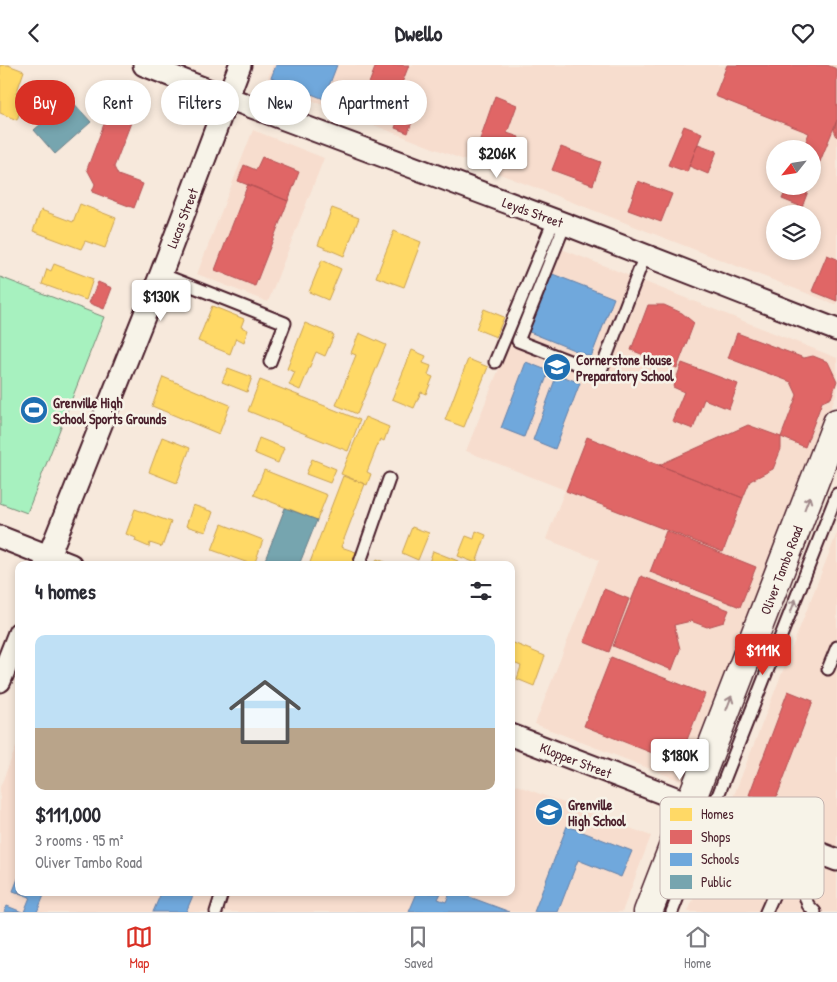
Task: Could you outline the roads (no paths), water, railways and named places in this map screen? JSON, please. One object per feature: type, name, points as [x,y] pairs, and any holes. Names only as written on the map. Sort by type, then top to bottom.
[{"type":"main road","name":"Oliver Tambo Road","points":[[705,797],[837,423]]},
{"type":"main road","name":"Oliver Tambo Road","points":[[648,912],[660,888]]},
{"type":"street","name":"Leyds Street","points":[[144,65],[182,80]]},
{"type":"street","name":"Lucas Street","points":[[235,80],[240,65]]},
{"type":"street","name":"Leyds Street","points":[[239,102],[559,222],[837,330]]},
{"type":"street","name":"Lucas Street","points":[[46,561],[161,274],[218,125]]},
{"type":"street","points":[[0,537],[46,561]]},
{"type":"street","points":[[0,681],[15,643]]},
{"type":"street","name":"Klopper Street","points":[[515,737],[672,797]]},
{"type":"lane","points":[[559,222],[518,341],[600,373],[645,255]]},
{"type":"lane","points":[[495,362],[559,222]]},
{"type":"lane","points":[[161,274],[285,323],[270,362]]},
{"type":"lane","points":[[360,561],[390,479]]},
{"type":"lane","points":[[706,797],[837,494]]},
{"type":"lane","points":[[828,669],[837,647]]},
{"type":"lane","points":[[216,912],[221,896]]},
{"type":"lane","points":[[672,912],[676,899]]},
{"type":"lane","points":[[766,912],[772,899]]},
{"type":"lane","points":[[805,899],[815,912]]},
{"type":"place","name":"Cornerstone House Preparatory School","points":[[557,367]]},
{"type":"place","name":"Grenville High School Sports Grounds","points":[[34,410]]},
{"type":"place","name":"Grenville High School","points":[[549,812]]}]
